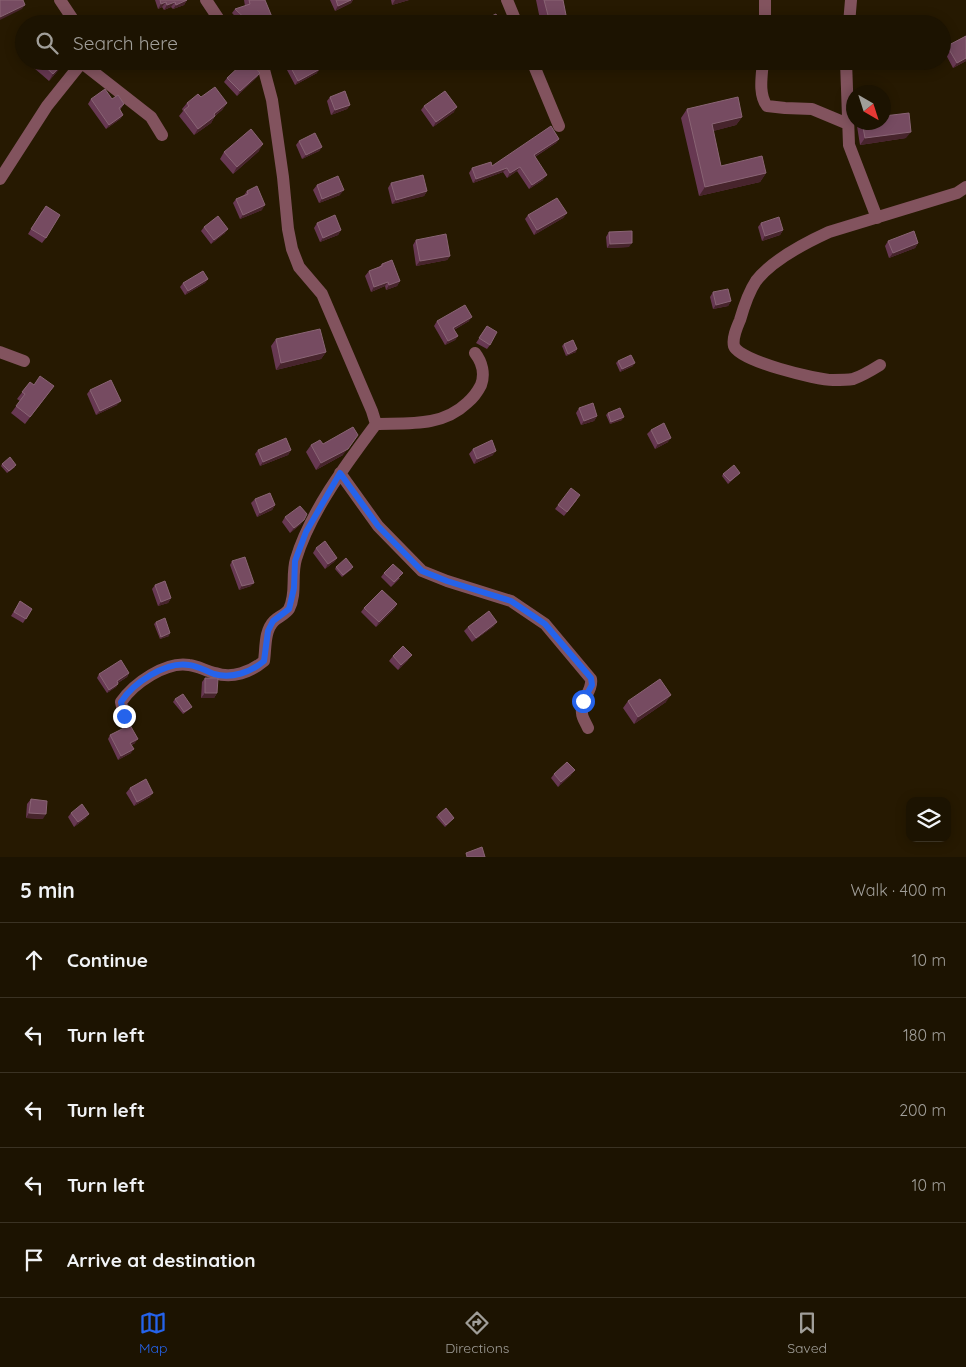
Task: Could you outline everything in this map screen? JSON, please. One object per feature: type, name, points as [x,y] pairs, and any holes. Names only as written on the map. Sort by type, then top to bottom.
[{"type":"street","points":[[60,0],[70,15]]},
{"type":"street","points":[[206,0],[216,15]]},
{"type":"street","points":[[507,0],[513,15]]},
{"type":"street","points":[[765,0],[765,15]]},
{"type":"street","points":[[849,15],[850,0]]},
{"type":"street","points":[[0,179],[47,106],[76,70]]},
{"type":"street","points":[[92,70],[151,116],[162,135]]},
{"type":"street","points":[[264,70],[272,100],[288,229],[298,267],[322,294],[376,424]]},
{"type":"street","points":[[536,70],[559,126]]},
{"type":"street","points":[[763,70],[762,88],[764,102],[767,106],[812,109],[846,123]]},
{"type":"street","points":[[846,70],[847,85]]},
{"type":"street","points":[[848,130],[849,144],[877,218]]},
{"type":"street","points":[[880,366],[853,379],[832,380],[782,369],[742,355],[734,347],[734,339],[747,297],[764,273],[786,255],[810,240],[829,232],[957,193],[966,187]]},
{"type":"street","points":[[0,352],[24,361]]},
{"type":"street","points":[[376,424],[431,422],[444,419],[458,412],[477,394],[483,378],[481,360],[475,353]]},
{"type":"street","points":[[124,716],[121,702],[127,693],[155,673],[178,664],[191,665],[217,674],[231,676],[248,671],[264,661],[268,631],[273,621],[289,609],[294,588],[295,561],[306,532],[340,473],[376,424]]},
{"type":"street","points":[[340,473],[378,526],[422,571],[511,601],[545,624],[591,678],[592,685],[583,701],[581,712],[588,728]]},
{"type":"building","points":[[0,0],[23,0],[25,5],[0,17]]},
{"type":"building","points":[[160,0],[187,0],[176,5],[175,2],[167,5],[166,2],[161,4]]},
{"type":"building","points":[[249,0],[265,0],[271,15],[241,15],[235,9],[250,4]]},
{"type":"building","points":[[336,0],[351,0],[338,6]]},
{"type":"building","points":[[544,0],[563,0],[566,15],[548,15]]},
{"type":"building","points":[[966,36],[966,58],[957,63],[951,53],[951,44]]},
{"type":"building","points":[[49,70],[57,70],[53,74]]},
{"type":"building","points":[[235,70],[257,70],[260,73],[240,91],[227,78]]},
{"type":"building","points":[[292,70],[318,70],[298,81]]},
{"type":"building","points":[[215,87],[227,103],[214,114],[215,116],[198,129],[184,110],[189,106],[187,103],[198,94],[201,97]]},
{"type":"building","points":[[105,89],[112,99],[118,95],[124,104],[119,108],[123,115],[109,125],[91,99]]},
{"type":"building","points":[[345,91],[350,105],[335,110],[330,97]]},
{"type":"building","points":[[445,91],[457,107],[436,122],[424,106]]},
{"type":"building","points":[[738,97],[742,117],[712,124],[721,166],[762,156],[766,173],[705,187],[687,109]]},
{"type":"building","points":[[909,113],[911,132],[865,138],[864,130],[891,130],[891,115]]},
{"type":"building","points":[[551,126],[559,139],[534,155],[547,175],[532,185],[520,167],[510,173],[507,168],[476,179],[472,168],[491,162],[492,166]]},
{"type":"building","points":[[251,129],[263,144],[237,167],[224,152]]},
{"type":"building","points":[[315,133],[322,147],[306,155],[299,141]]},
{"type":"building","points":[[423,175],[427,191],[396,200],[391,183]]},
{"type":"building","points":[[338,176],[344,190],[322,199],[317,185]]},
{"type":"building","points":[[257,186],[265,205],[243,215],[236,199],[248,194],[247,191]]},
{"type":"building","points":[[557,198],[567,213],[537,230],[528,215]]},
{"type":"building","points":[[46,206],[60,215],[46,238],[31,229]]},
{"type":"building","points":[[335,215],[341,230],[323,238],[317,223]]},
{"type":"building","points":[[218,216],[228,229],[214,240],[204,227]]},
{"type":"building","points":[[779,217],[783,230],[765,236],[761,223]]},
{"type":"building","points":[[632,231],[632,243],[610,244],[609,232]]},
{"type":"building","points":[[914,231],[918,243],[893,253],[888,241]]},
{"type":"building","points":[[446,234],[450,256],[420,261],[416,240]]},
{"type":"building","points":[[392,260],[400,281],[389,285],[388,282],[374,287],[369,271]]},
{"type":"building","points":[[203,271],[208,279],[188,291],[183,283]]},
{"type":"building","points":[[728,289],[731,301],[716,305],[713,292]]},
{"type":"building","points":[[465,305],[472,317],[453,328],[458,336],[448,341],[437,321]]},
{"type":"building","points":[[487,326],[497,332],[490,345],[479,338]]},
{"type":"building","points":[[320,329],[326,352],[281,363],[276,339]]},
{"type":"building","points":[[573,340],[577,349],[568,354],[564,344]]},
{"type":"building","points":[[631,355],[635,363],[622,369],[618,361]]},
{"type":"building","points":[[40,376],[54,386],[30,417],[16,406],[25,394],[22,392],[30,382],[34,385]]},
{"type":"building","points":[[111,380],[121,401],[100,411],[90,390]]},
{"type":"building","points":[[593,403],[597,416],[584,421],[579,408]]},
{"type":"building","points":[[620,408],[624,417],[611,422],[608,413]]},
{"type":"building","points":[[664,423],[671,438],[658,444],[651,430]]},
{"type":"building","points":[[353,427],[358,435],[348,449],[321,463],[311,445],[320,440],[323,444]]},
{"type":"building","points":[[286,438],[291,450],[263,462],[258,450]]},
{"type":"building","points":[[492,440],[496,451],[477,459],[473,449]]},
{"type":"building","points":[[10,457],[16,465],[9,471],[2,464]]},
{"type":"building","points":[[734,465],[740,473],[730,481],[723,474]]},
{"type":"building","points":[[571,488],[580,495],[567,512],[558,505]]},
{"type":"building","points":[[270,493],[275,505],[260,513],[255,499]]},
{"type":"building","points":[[300,506],[307,514],[304,520],[294,528],[285,517]]},
{"type":"building","points":[[325,541],[337,558],[328,564],[316,548]]},
{"type":"building","points":[[245,557],[254,583],[242,586],[232,561]]},
{"type":"building","points":[[346,558],[353,567],[343,575],[336,567]]},
{"type":"building","points":[[393,564],[403,573],[394,582],[384,573]]},
{"type":"building","points":[[165,581],[171,598],[161,602],[155,585]]},
{"type":"building","points":[[382,590],[397,604],[379,622],[364,608]]},
{"type":"building","points":[[20,601],[32,609],[26,619],[14,612]]},
{"type":"building","points":[[489,611],[497,622],[476,638],[468,627]]},
{"type":"building","points":[[165,618],[170,633],[161,637],[156,622]]},
{"type":"building","points":[[403,646],[412,655],[401,665],[393,656]]},
{"type":"building","points":[[121,660],[129,673],[117,681],[118,684],[109,690],[99,674]]},
{"type":"building","points":[[205,678],[218,678],[217,693],[205,693]]},
{"type":"building","points":[[660,679],[671,695],[638,717],[628,701]]},
{"type":"building","points":[[183,694],[192,707],[184,712],[175,699]]},
{"type":"building","points":[[130,725],[138,739],[130,743],[134,749],[121,756],[110,735]]},
{"type":"building","points":[[567,762],[575,770],[561,782],[554,774]]},
{"type":"building","points":[[146,779],[153,793],[137,802],[130,788]]},
{"type":"building","points":[[31,799],[47,801],[46,814],[29,813]]},
{"type":"building","points":[[82,804],[89,814],[78,822],[71,813]]},
{"type":"building","points":[[446,808],[454,818],[446,825],[438,815]]},
{"type":"building","points":[[482,847],[485,857],[467,857],[466,853]]},
{"type":"route","points":[[124,716],[121,702],[127,693],[155,673],[178,664],[191,665],[217,674],[231,676],[248,671],[264,661],[268,631],[273,621],[289,609],[294,588],[295,561],[306,532],[340,473],[378,526],[422,571],[511,601],[545,624],[591,678],[592,685],[583,701]]}]
